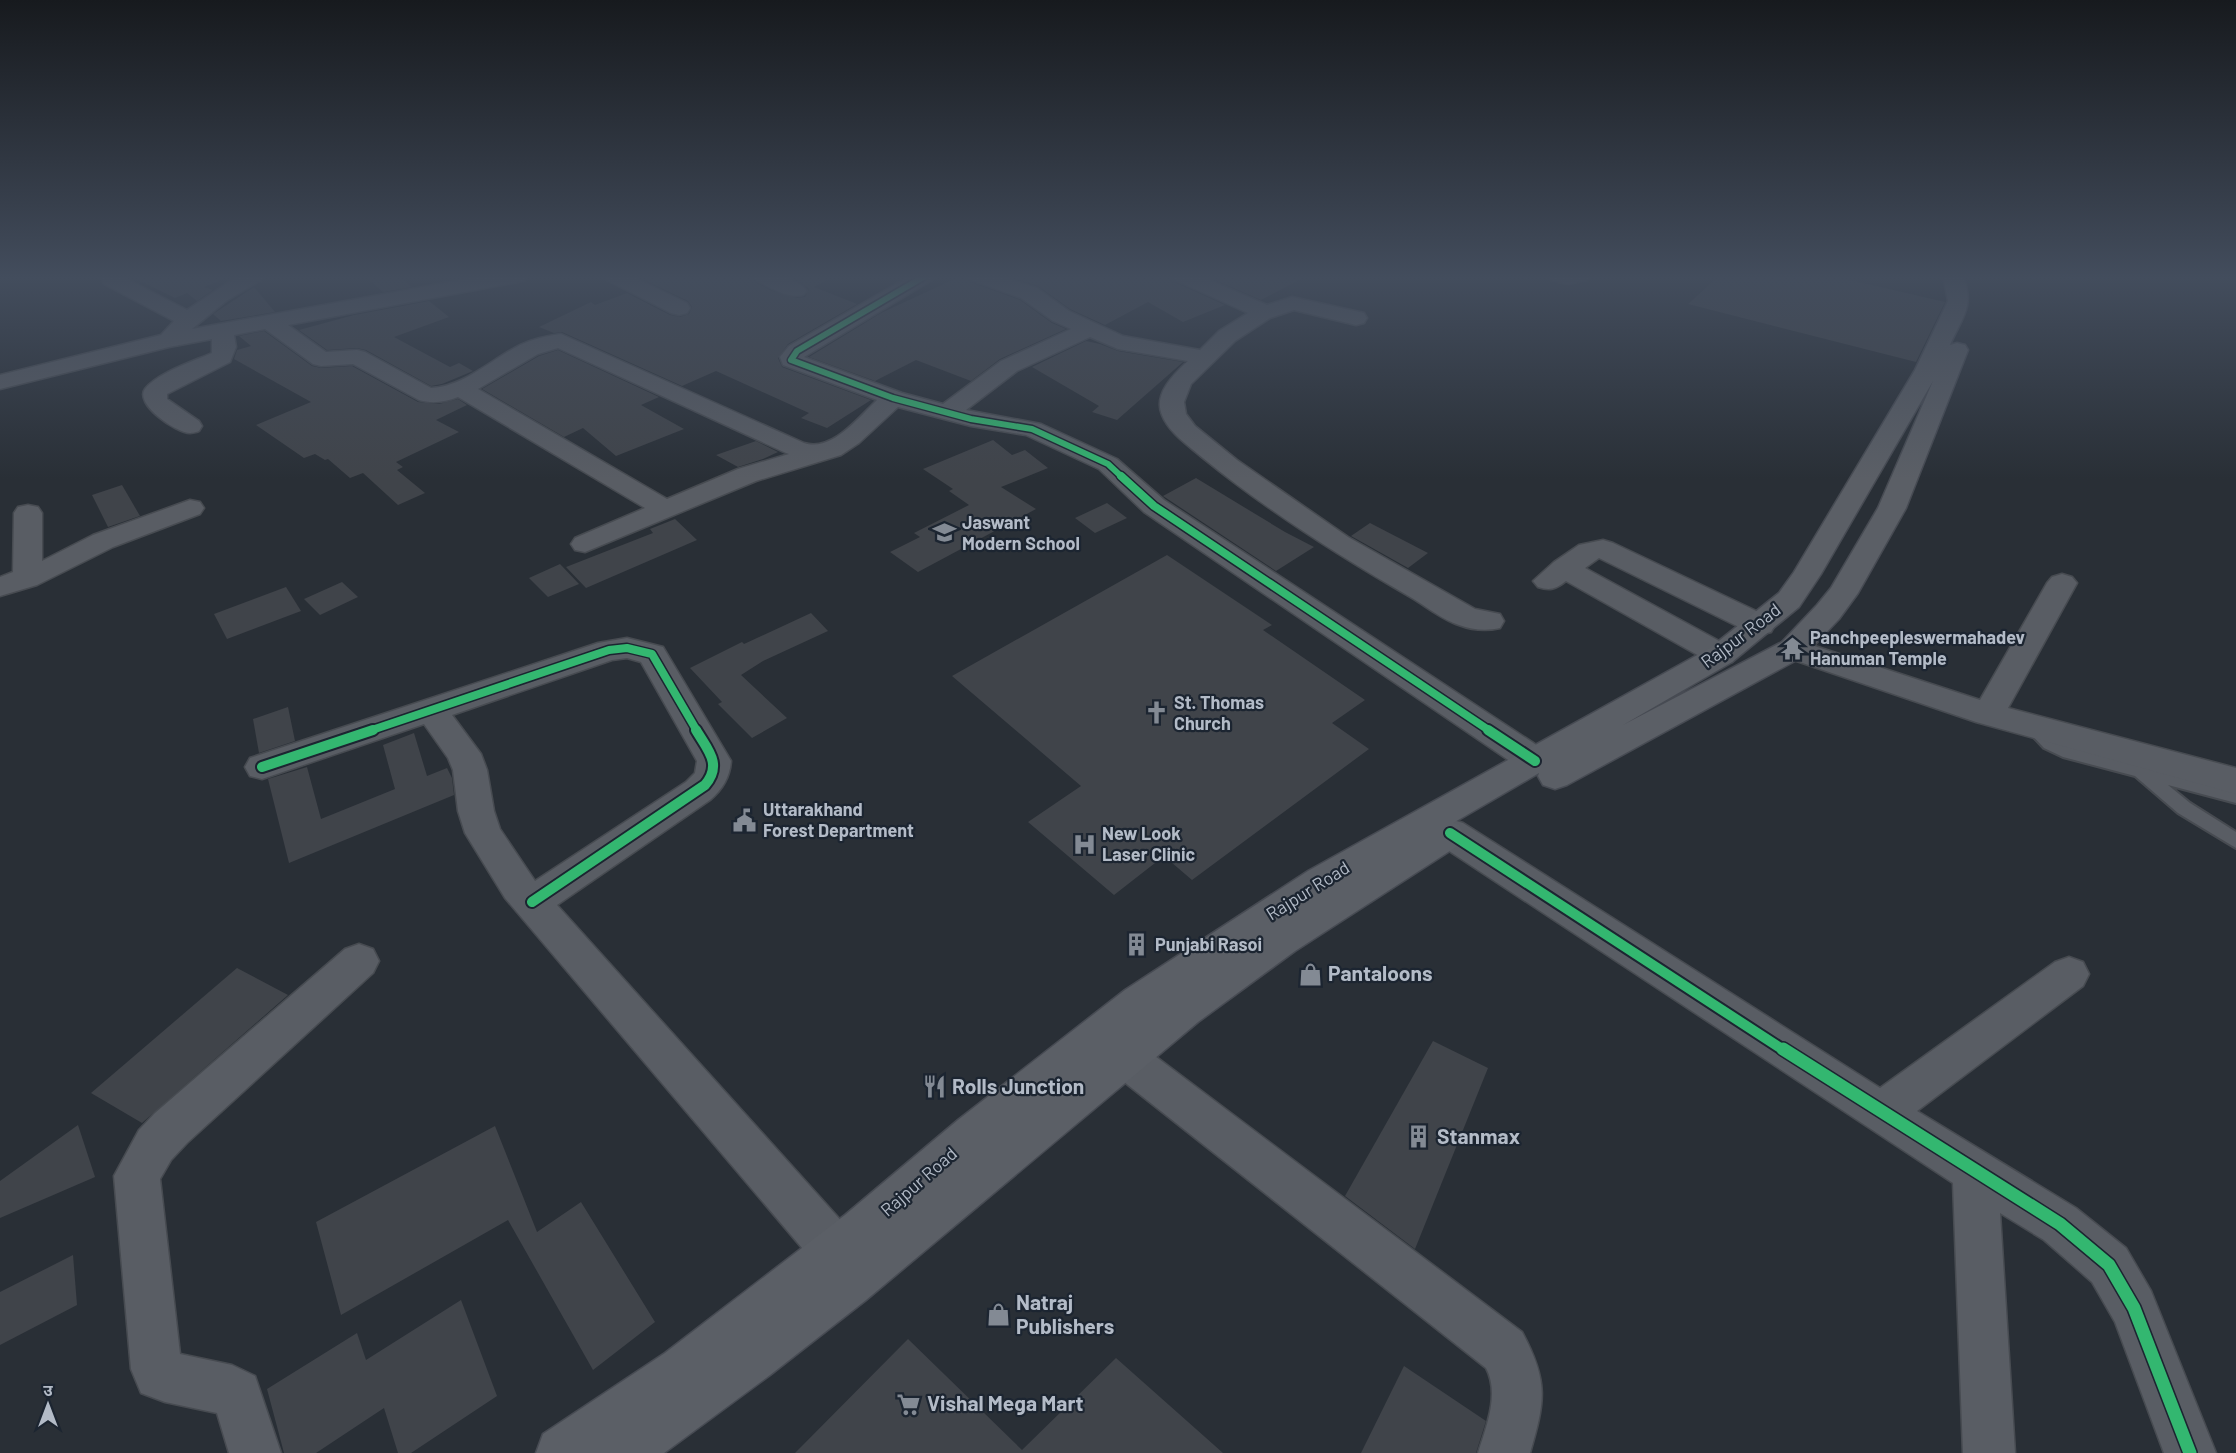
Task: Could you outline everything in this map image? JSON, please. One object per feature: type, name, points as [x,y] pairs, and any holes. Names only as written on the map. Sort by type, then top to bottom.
[{"type":"main road","name":"Rajpur Road","points":[[562,1453],[683,1371],[836,1251],[974,1135],[1139,1002],[1321,881],[1721,655],[1760,626],[1789,600],[1807,574],[1927,370],[1939,344]]},
{"type":"main road","name":"Rajpur Road","points":[[619,1453],[723,1381],[872,1264],[1124,1057],[1238,970],[1343,898],[1450,833],[1793,649],[1843,593],[1892,508],[1959,344]]},
{"type":"street","points":[[0,382],[154,344]]},
{"type":"street","points":[[190,426],[156,403],[155,392],[163,385],[222,357],[224,344]]},
{"type":"street","points":[[301,344],[324,360],[357,357],[427,395],[441,396],[543,344]]},
{"type":"street","points":[[567,344],[795,448],[810,453],[821,453]]},
{"type":"street","points":[[813,344],[791,357],[794,362],[892,398],[947,413],[1032,429],[1108,464],[1154,506],[1535,761]]},
{"type":"street","points":[[947,413],[1016,362],[1057,344]]},
{"type":"street","points":[[1125,344],[1205,358]]},
{"type":"street","points":[[1219,344],[1182,380],[1175,391],[1172,402],[1174,415],[1186,431],[1228,465],[1338,543],[1468,618],[1489,621]]},
{"type":"street","points":[[459,388],[665,509]]},
{"type":"street","points":[[585,544],[747,475],[821,453],[841,444],[892,398]]},
{"type":"street","points":[[0,587],[27,579],[103,541],[190,508]]},
{"type":"street","points":[[27,579],[28,513]]},
{"type":"street","points":[[1721,655],[1556,574],[1589,550],[1603,549],[1760,626]]},
{"type":"street","points":[[1988,714],[2062,583]]},
{"type":"street","points":[[262,767],[609,650],[627,648],[645,650],[652,654],[714,761],[714,771],[710,780],[698,791],[532,902]]},
{"type":"street","points":[[1793,649],[1988,714],[2236,781]]},
{"type":"street","points":[[431,710],[464,754],[470,770],[476,811],[483,833],[518,886],[836,1251]]},
{"type":"street","points":[[1450,833],[1881,1113],[2060,1224],[2109,1265],[2134,1308],[2190,1453]]},
{"type":"street","points":[[255,1453],[237,1394],[232,1390],[165,1377],[159,1375],[156,1369],[137,1176],[150,1152],[163,1136],[359,961]]},
{"type":"street","points":[[1881,1113],[2069,974]]},
{"type":"street","points":[[1124,1057],[1504,1350],[1518,1379],[1519,1401],[1504,1453]]},
{"type":"street","points":[[1975,1171],[1989,1453]]},
{"type":"lane","points":[[2030,726],[2050,744],[2069,753],[2236,796]]},
{"type":"lane","points":[[2139,771],[2184,808],[2236,841]]},
{"type":"building","points":[[248,344],[282,344],[312,366],[321,368],[352,366],[418,402],[439,404],[458,399],[467,405],[436,420],[459,432],[396,462],[403,467],[397,470],[425,493],[398,505],[363,473],[350,478],[328,459],[325,460],[315,454],[304,458],[256,425],[311,402],[234,359],[237,350],[251,346]]},
{"type":"building","points":[[318,344],[407,344],[450,367],[459,363],[473,371],[442,384],[431,386],[366,350],[357,348],[327,350]]},
{"type":"building","points":[[588,344],[788,344],[778,358],[782,367],[871,400],[827,428],[801,418],[809,413],[716,371],[682,386]]},
{"type":"building","points":[[831,344],[1033,344],[1000,359],[971,381],[916,360],[875,381],[809,357]]},
{"type":"building","points":[[1080,344],[1099,344],[1118,351],[1183,362],[1117,420],[1092,412],[1099,406],[1032,367]]},
{"type":"building","points":[[1844,344],[1925,344],[1916,362]]},
{"type":"building","points":[[558,350],[659,397],[641,405],[684,429],[616,456],[583,428],[564,437],[482,389],[539,356]]},
{"type":"building","points":[[993,440],[1012,455],[1025,450],[1048,468],[1001,487],[1036,509],[918,572],[890,552],[920,537],[914,533],[969,505],[949,491],[953,489],[923,469]]},
{"type":"building","points":[[756,441],[778,452],[738,467],[716,455]]},
{"type":"building","points":[[1196,478],[1314,547],[1276,571],[1163,496]]},
{"type":"building","points":[[122,485],[140,516],[108,527],[92,495]]},
{"type":"building","points":[[1107,503],[1127,518],[1095,533],[1075,518]]},
{"type":"building","points":[[675,519],[697,540],[586,588],[566,567],[653,533],[650,529]]},
{"type":"building","points":[[1370,523],[1428,553],[1408,568],[1351,536]]},
{"type":"building","name":"St. Thomas Church","points":[[1167,555],[1272,625],[1263,630],[1365,700],[1332,723],[1369,749],[1192,880],[1164,856],[1114,895],[1028,822],[1081,786],[952,676]]},
{"type":"building","points":[[560,564],[579,584],[548,597],[529,578]]},
{"type":"building","points":[[342,582],[358,597],[320,615],[304,599]]},
{"type":"building","points":[[286,587],[301,611],[227,639],[214,614]]},
{"type":"building","points":[[811,613],[828,631],[763,661],[741,675],[787,718],[752,738],[718,704],[722,702],[690,668],[742,642],[744,644]]},
{"type":"building","points":[[288,707],[295,741],[259,753],[253,719]]},
{"type":"building","points":[[414,733],[427,776],[447,768],[452,778],[454,795],[289,863],[268,779],[307,767],[321,819],[395,789],[383,745]]},
{"type":"building","points":[[237,968],[288,995],[142,1123],[91,1093]]},
{"type":"building","name":"Stanmax","points":[[1433,1041],[1488,1068],[1415,1249],[1345,1196]]},
{"type":"building","points":[[78,1125],[95,1177],[0,1218],[0,1181]]},
{"type":"building","points":[[495,1126],[537,1232],[581,1202],[655,1322],[593,1370],[508,1220],[341,1315],[316,1222]]},
{"type":"building","points":[[73,1255],[77,1305],[0,1345],[0,1292]]},
{"type":"building","points":[[461,1300],[497,1396],[411,1453],[398,1453],[384,1408],[316,1453],[284,1453],[267,1389],[357,1333],[366,1360]]},
{"type":"building","name":"Vishal Mega Mart","points":[[908,1339],[1022,1450],[1116,1358],[1223,1453],[795,1453]]},
{"type":"building","points":[[1404,1366],[1486,1421],[1476,1453],[1361,1453]]},
{"type":"cycle path","points":[[809,344],[797,351],[791,360],[893,398],[971,419],[1032,429],[1108,464],[1154,506],[1535,761]]},
{"type":"cycle path","points":[[262,767],[609,650],[627,648],[652,654],[714,761],[712,775],[698,791],[532,902]]},
{"type":"cycle path","points":[[1450,833],[1881,1113],[2060,1224],[2090,1247],[2109,1265],[2134,1308],[2190,1453]]},
{"type":"place","name":"Jaswant Modern School","points":[[944,533]]},
{"type":"place","name":"Panchpeepleswermahadev Hanuman Temple","points":[[1792,648]]},
{"type":"place","name":"St. Thomas Church","points":[[1156,713]]},
{"type":"place","name":"Uttarakhand Forest Department","points":[[745,820]]},
{"type":"place","name":"New Look Laser Clinic","points":[[1084,844]]},
{"type":"place","name":"Punjabi Rasoi","points":[[1137,945]]},
{"type":"place","name":"Pantaloons","points":[[1310,974]]},
{"type":"place","name":"Rolls Junction","points":[[934,1087]]},
{"type":"place","name":"Stanmax","points":[[1419,1137]]},
{"type":"place","name":"Natraj Publishers","points":[[998,1315]]},
{"type":"place","name":"Vishal Mega Mart","points":[[909,1404]]}]
